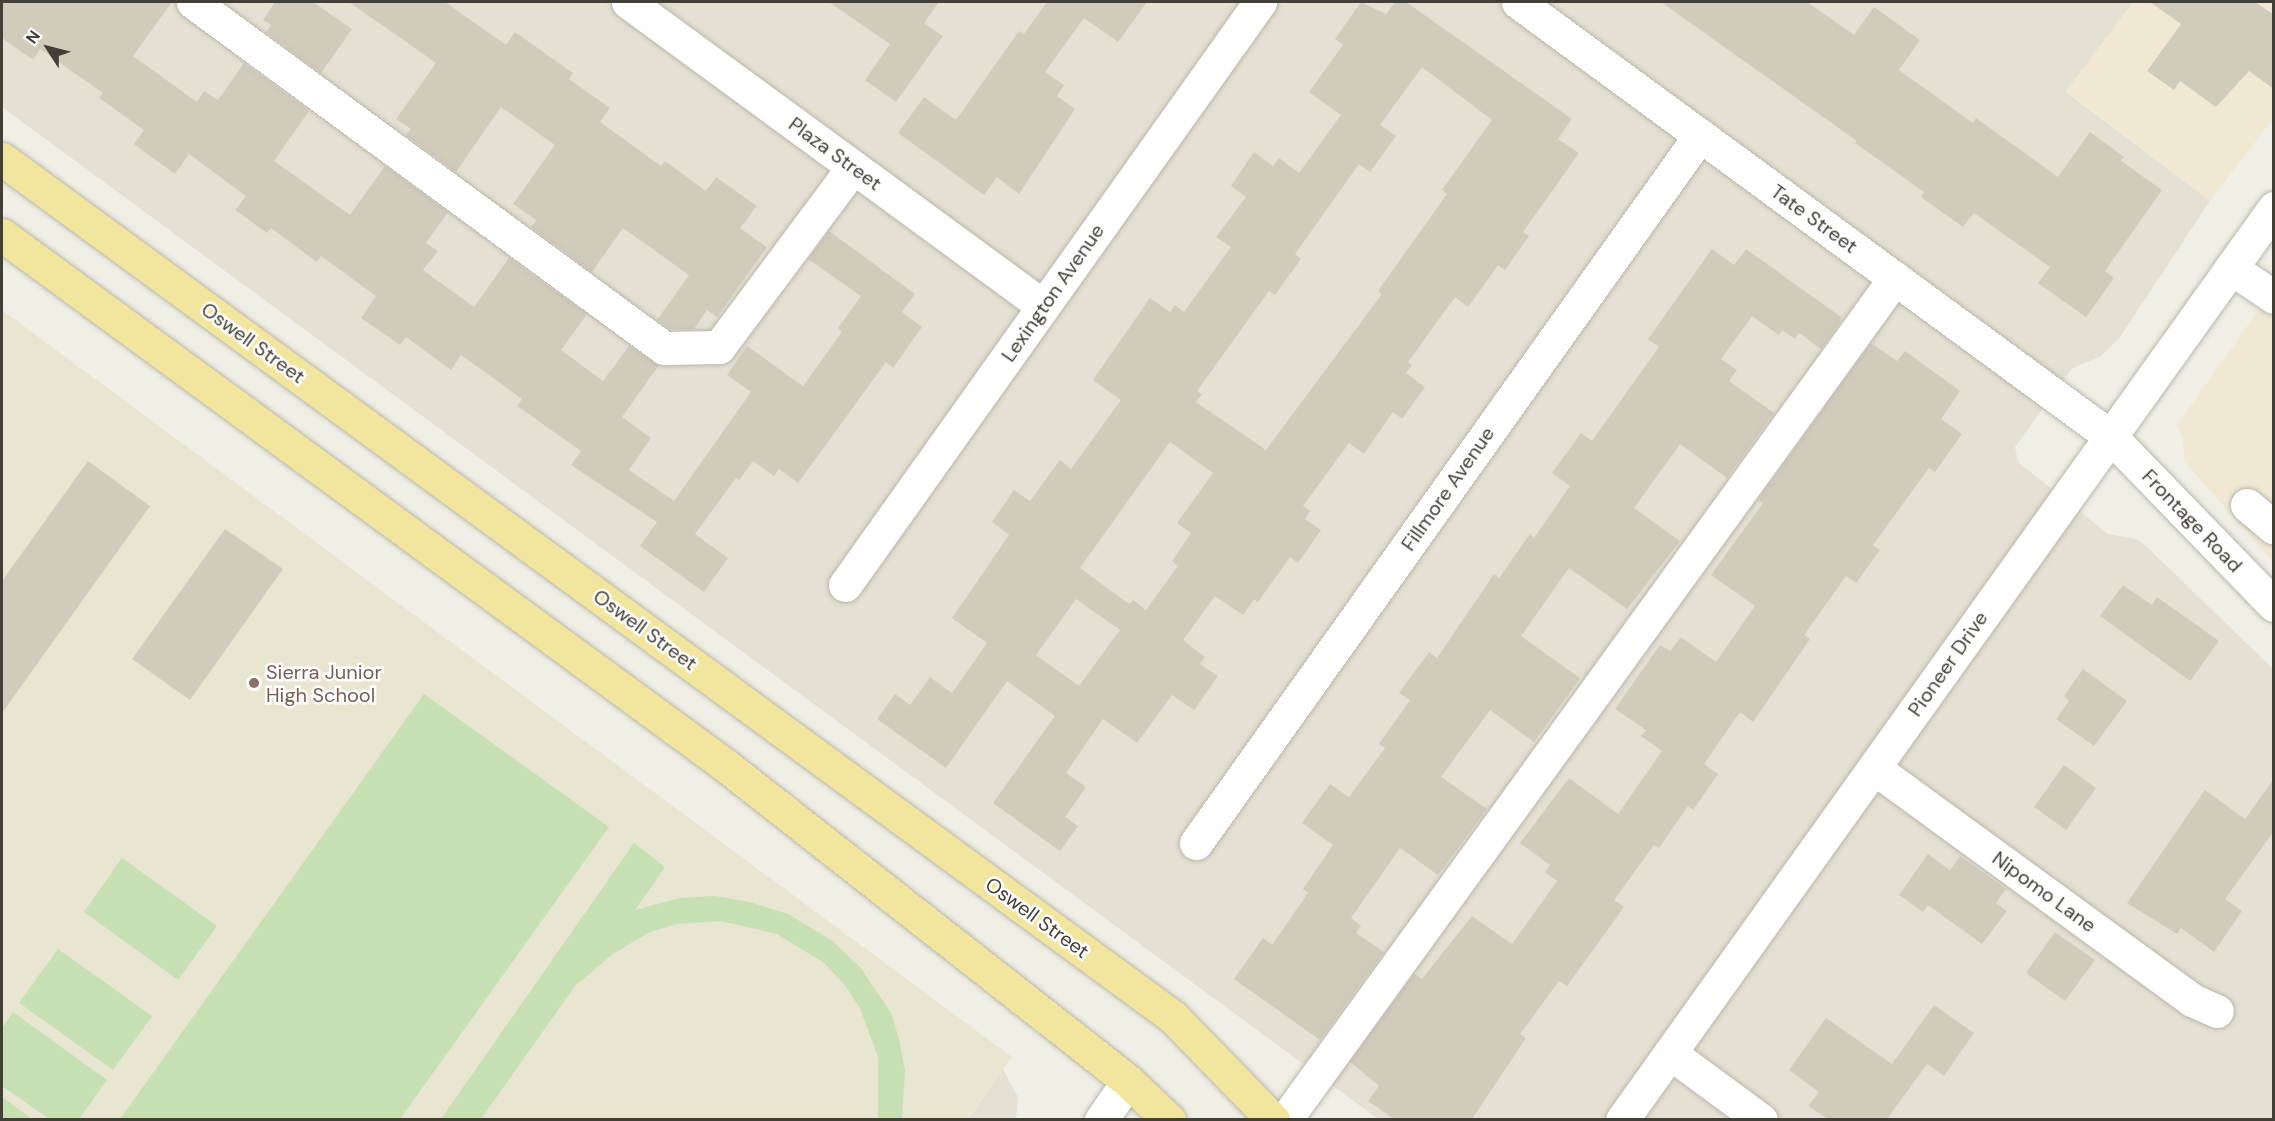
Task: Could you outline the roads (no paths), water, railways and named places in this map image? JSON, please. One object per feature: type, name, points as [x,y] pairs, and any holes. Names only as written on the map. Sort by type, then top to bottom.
[{"type":"main road","name":"Oswell Street","points":[[2,159],[1173,1017],[1273,1119]]},
{"type":"main road","points":[[2,235],[725,765],[1128,1081],[1169,1119]]},
{"type":"street","points":[[193,2],[664,348],[719,347],[853,167]]},
{"type":"street","name":"Plaza Street","points":[[627,2],[1043,306]]},
{"type":"street","name":"Lexington Avenue","points":[[845,585],[1260,2]]},
{"type":"street","name":"Tate Street","points":[[1518,2],[2110,436]]},
{"type":"street","name":"Fillmore Avenue","points":[[1196,843],[1700,135]]},
{"type":"street","name":"Pioneer Drive","points":[[1622,1119],[2274,208]]},
{"type":"street","points":[[2230,268],[2274,297]]},
{"type":"street","points":[[1286,1119],[1895,278]]},
{"type":"street","name":"Frontage Road","points":[[2110,436],[2274,605]]},
{"type":"street","points":[[2247,505],[2274,528]]},
{"type":"street","name":"Nipomo Lane","points":[[1874,768],[2192,1000],[2217,1011]]},
{"type":"street","points":[[1670,1053],[1761,1119]]},
{"type":"street","points":[[1101,1119],[1128,1081]]},
{"type":"place","name":"Sierra Junior High School","points":[[254,683]]}]
